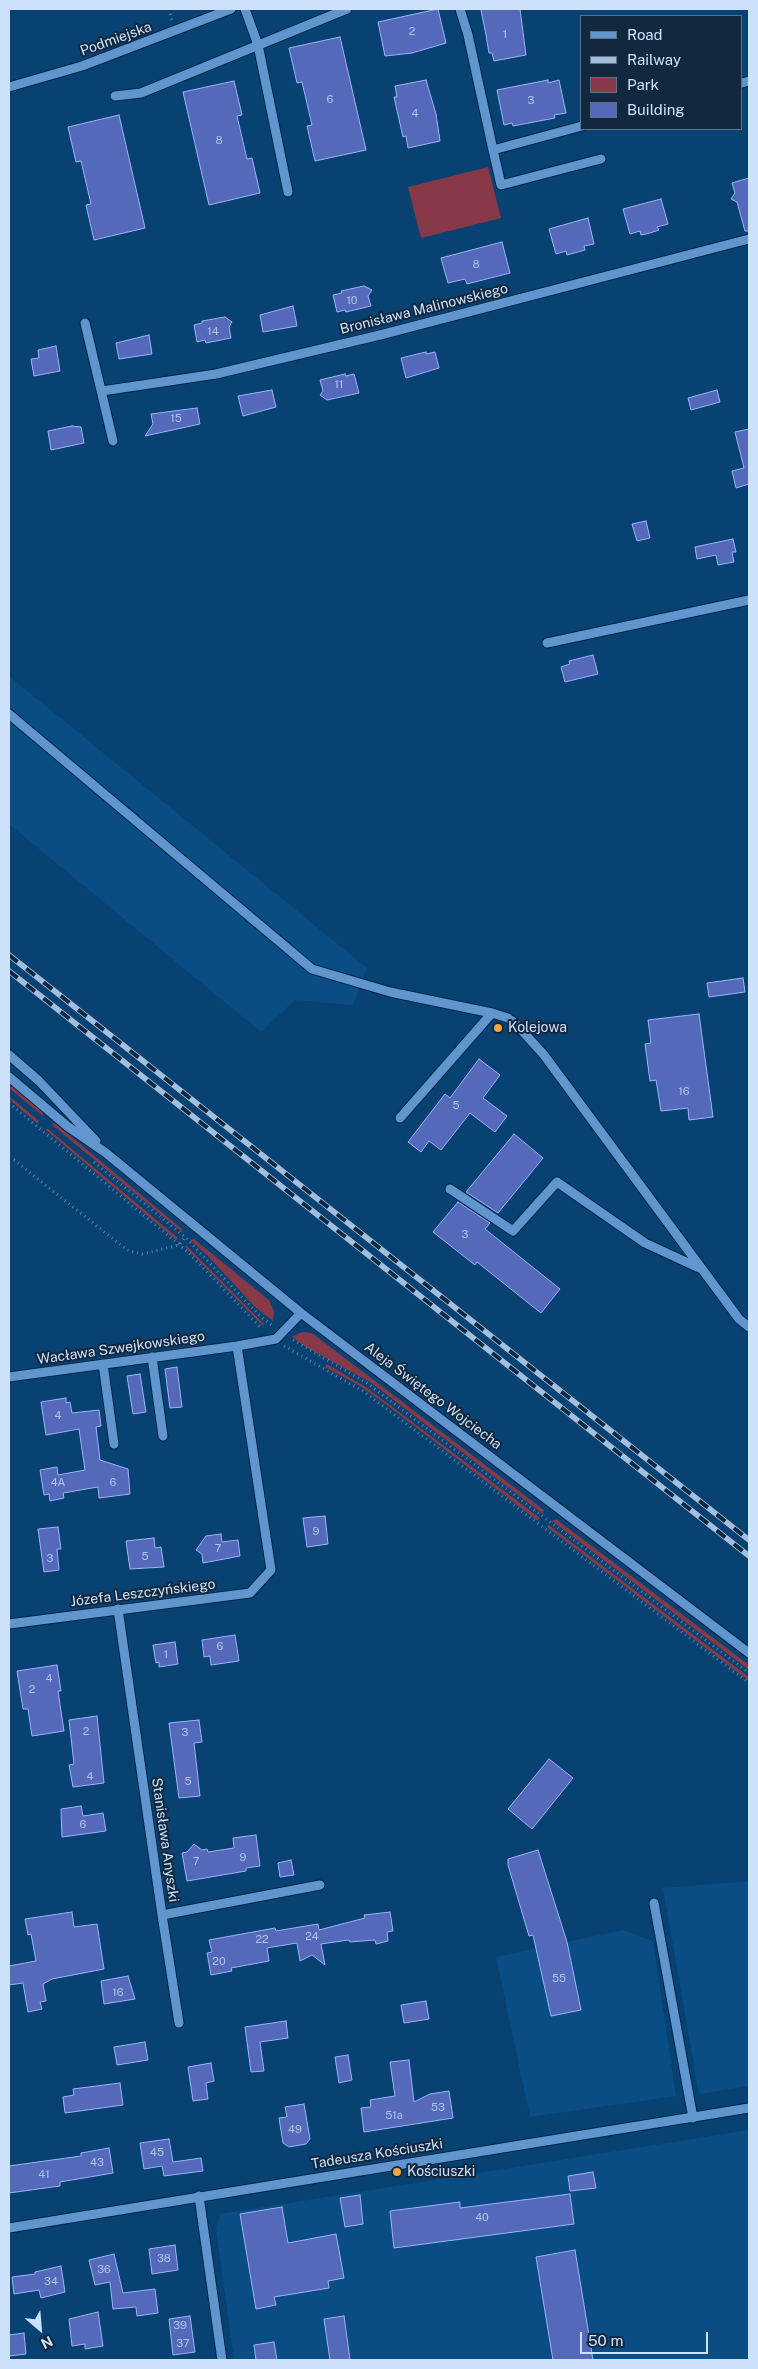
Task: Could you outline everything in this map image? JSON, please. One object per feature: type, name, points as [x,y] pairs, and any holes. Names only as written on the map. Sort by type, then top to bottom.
[{"type":"street","name":"Podmiejska","points":[[9,87],[82,66],[231,9]]},
{"type":"street","points":[[245,9],[258,45],[288,192]]},
{"type":"street","points":[[115,96],[141,93],[347,9]]},
{"type":"street","points":[[460,9],[468,35],[501,185],[601,159]]},
{"type":"street","points":[[493,150],[580,127]]},
{"type":"street","name":"Bronisława Malinowskiego","points":[[102,391],[216,374],[380,335],[749,239]]},
{"type":"street","points":[[85,323],[113,441]]},
{"type":"street","points":[[547,643],[749,600]]},
{"type":"street","points":[[9,714],[312,969],[390,992],[508,1018],[532,1040],[739,1319],[749,1327]]},
{"type":"street","points":[[400,1118],[492,1014]]},
{"type":"street","name":"Aleja Świętego Wojciecha","points":[[9,1055],[39,1081],[106,1153]]},
{"type":"street","name":"Aleja Świętego Wojciecha","points":[[9,1077],[68,1126],[106,1153],[301,1313],[749,1653]]},
{"type":"street","points":[[450,1189],[514,1231],[557,1182],[645,1243],[702,1269]]},
{"type":"street","points":[[279,1336],[301,1313]]},
{"type":"street","name":"Wacława Szwejkowskiego","points":[[9,1376],[238,1346],[279,1336]]},
{"type":"street","name":"Józefa Leszczyńskiego","points":[[9,1624],[250,1593],[271,1570],[238,1346]]},
{"type":"street","points":[[152,1357],[163,1436]]},
{"type":"street","points":[[103,1364],[114,1444]]},
{"type":"street","name":"Stanisława Anyszki","points":[[118,1609],[162,1915],[320,1885]]},
{"type":"street","points":[[654,1902],[693,2118]]},
{"type":"street","points":[[162,1915],[179,2024]]},
{"type":"street","name":"Tadeusza Kościuszki","points":[[9,2228],[749,2108]]},
{"type":"street","points":[[199,2196],[222,2360]]},
{"type":"path","points":[[169,9],[172,20]]},
{"type":"path","points":[[9,1103],[179,1245],[204,1268],[255,1324],[367,1383],[749,1673]]},
{"type":"path","points":[[9,1161],[14,1160],[127,1250],[142,1254],[179,1245],[193,1226]]},
{"type":"path","points":[[93,1161],[185,1238],[279,1336],[288,1349],[363,1391],[749,1683]]},
{"type":"shaded area","points":[[9,676],[367,968],[353,1005],[295,1000],[261,1032],[9,824]]},
{"type":"shaded area","points":[[749,1881],[749,2086],[699,2094],[663,1888]]},
{"type":"shaded area","points":[[623,1930],[653,1941],[676,2096],[530,2117],[496,1957]]},
{"type":"shaded area","points":[[749,2130],[749,2360],[234,2360],[216,2228],[220,2214]]},
{"type":"green space","points":[[488,167],[501,218],[421,238],[408,187]]},
{"type":"green space","points":[[9,1084],[43,1112],[43,1116],[9,1088]]},
{"type":"green space","points":[[9,1096],[39,1121],[37,1123],[25,1113],[9,1099]]},
{"type":"green space","points":[[55,1123],[182,1229],[183,1233],[51,1124]]},
{"type":"green space","points":[[47,1128],[178,1238],[176,1240],[46,1130]]},
{"type":"green space","points":[[194,1239],[269,1300],[274,1311],[273,1321],[255,1307],[207,1255],[190,1240]]},
{"type":"green space","points":[[186,1245],[264,1324],[263,1326],[185,1247]]},
{"type":"green space","points":[[302,1332],[312,1333],[544,1510],[543,1514],[370,1382],[306,1347],[292,1337]]},
{"type":"green space","points":[[327,1364],[366,1387],[540,1518],[538,1521],[388,1406],[360,1386],[325,1367]]},
{"type":"green space","points":[[556,1519],[749,1665],[749,1670],[552,1521]]},
{"type":"green space","points":[[549,1525],[749,1677],[749,1681],[547,1527]]},
{"type":"building","points":[[438,9],[446,43],[412,53],[385,56],[378,22]]},
{"type":"building","points":[[520,9],[526,55],[494,61],[492,53],[489,53],[481,10]]},
{"type":"building","points":[[340,37],[366,150],[315,161],[307,126],[312,125],[302,82],[297,83],[289,48]]},
{"type":"building","points":[[426,80],[436,114],[440,141],[408,148],[406,136],[403,137],[394,97],[397,97],[395,86]]},
{"type":"building","points":[[548,80],[548,83],[559,80],[566,113],[554,115],[555,118],[513,126],[512,123],[504,125],[497,90]]},
{"type":"building","points":[[234,81],[242,115],[237,116],[247,159],[252,158],[260,193],[209,205],[183,92]]},
{"type":"building","points":[[119,115],[145,228],[94,240],[86,205],[91,204],[81,161],[76,162],[68,127]]},
{"type":"building","points":[[749,178],[749,231],[745,231],[737,202],[731,199],[735,193],[732,183]]},
{"type":"building","points":[[661,199],[668,224],[657,227],[659,230],[650,233],[641,235],[640,231],[630,234],[623,209]]},
{"type":"building","points":[[588,218],[594,244],[584,246],[585,250],[567,255],[566,251],[556,254],[549,229]]},
{"type":"building","points":[[502,242],[510,273],[467,284],[465,279],[448,283],[441,258]]},
{"type":"building","points":[[364,286],[372,290],[368,296],[371,306],[346,312],[345,310],[337,312],[333,295],[342,293],[341,291]]},
{"type":"building","points":[[293,306],[297,326],[263,332],[260,315]]},
{"type":"building","points":[[225,317],[232,322],[229,327],[231,338],[206,343],[205,340],[197,342],[194,325],[202,323],[202,321]]},
{"type":"building","points":[[149,335],[152,354],[119,359],[116,343]]},
{"type":"building","points":[[56,346],[60,371],[34,376],[31,359],[39,358],[38,350]]},
{"type":"building","points":[[426,352],[426,354],[435,352],[439,368],[406,378],[401,358]]},
{"type":"building","points":[[345,374],[346,376],[354,374],[359,393],[327,400],[320,395],[323,391],[320,380]]},
{"type":"building","points":[[272,390],[276,407],[243,416],[238,396]]},
{"type":"building","points":[[717,390],[720,402],[691,410],[688,398]]},
{"type":"building","points":[[197,408],[200,424],[145,436],[153,424],[151,414]]},
{"type":"building","points":[[72,426],[81,427],[84,443],[51,450],[48,431]]},
{"type":"building","points":[[749,429],[749,484],[736,488],[732,471],[744,468],[735,432]]},
{"type":"building","points":[[646,521],[650,538],[637,541],[632,524]]},
{"type":"building","points":[[733,539],[736,552],[732,552],[734,562],[718,565],[716,555],[697,559],[695,547]]},
{"type":"building","points":[[593,655],[598,674],[565,682],[561,667],[570,664],[569,661]]},
{"type":"building","points":[[743,978],[745,992],[709,997],[707,983]]},
{"type":"building","points":[[699,1014],[713,1117],[689,1120],[688,1108],[661,1111],[656,1080],[650,1081],[645,1044],[651,1043],[648,1020]]},
{"type":"building","points":[[479,1059],[500,1075],[483,1098],[507,1116],[495,1132],[470,1113],[441,1150],[429,1141],[421,1152],[408,1142],[445,1094],[450,1098]]},
{"type":"building","points":[[514,1134],[543,1158],[498,1213],[466,1192]]},
{"type":"building","points":[[458,1202],[490,1223],[485,1229],[560,1289],[541,1313],[477,1262],[475,1265],[433,1232]]},
{"type":"building","points":[[177,1367],[182,1407],[170,1408],[165,1369]]},
{"type":"building","points":[[140,1374],[146,1412],[133,1414],[127,1376]]},
{"type":"building","points":[[66,1398],[66,1403],[70,1402],[72,1413],[99,1410],[101,1426],[96,1427],[100,1460],[128,1469],[130,1494],[99,1498],[98,1487],[63,1493],[64,1498],[50,1501],[49,1494],[44,1495],[40,1470],[57,1467],[58,1475],[85,1470],[79,1429],[46,1435],[41,1402]]},
{"type":"building","points":[[325,1516],[328,1544],[307,1547],[303,1518]]},
{"type":"building","points":[[58,1527],[61,1549],[57,1549],[59,1570],[44,1572],[38,1529]]},
{"type":"building","points":[[221,1534],[222,1542],[238,1540],[240,1556],[203,1563],[202,1554],[196,1550],[206,1536]]},
{"type":"building","points":[[154,1538],[155,1548],[161,1547],[164,1567],[130,1569],[126,1541]]},
{"type":"building","points":[[235,1635],[239,1661],[211,1665],[210,1656],[204,1657],[202,1640]]},
{"type":"building","points":[[175,1642],[178,1664],[159,1667],[159,1662],[156,1663],[153,1645]]},
{"type":"building","points":[[57,1665],[61,1691],[58,1691],[64,1731],[32,1736],[28,1709],[23,1709],[17,1671]]},
{"type":"building","points":[[97,1716],[104,1783],[73,1787],[69,1765],[74,1764],[69,1720]]},
{"type":"building","points":[[199,1720],[202,1742],[194,1743],[200,1796],[179,1798],[169,1723]]},
{"type":"building","points":[[549,1759],[573,1778],[532,1829],[508,1809]]},
{"type":"building","points":[[81,1806],[83,1816],[103,1813],[106,1831],[62,1837],[61,1809]]},
{"type":"building","points":[[256,1835],[260,1866],[246,1868],[246,1871],[187,1881],[182,1853],[187,1852],[194,1844],[202,1850],[207,1849],[208,1852],[234,1848],[233,1838]]},
{"type":"building","points":[[538,1850],[567,1942],[581,2010],[551,2016],[533,1935],[529,1936],[508,1865],[508,1859]]},
{"type":"building","points":[[291,1860],[294,1875],[280,1877],[278,1863]]},
{"type":"building","points":[[72,1912],[74,1927],[97,1924],[104,1969],[52,1979],[43,1984],[46,2001],[40,2002],[42,2009],[28,2012],[23,1983],[9,1985],[9,1966],[36,1961],[31,1934],[28,1935],[25,1919]]},
{"type":"building","points":[[390,1912],[393,1931],[387,1932],[388,1941],[376,1944],[375,1940],[350,1942],[349,1940],[321,1944],[325,1965],[312,1955],[300,1961],[297,1943],[267,1948],[269,1961],[231,1968],[232,1971],[211,1975],[207,1953],[212,1952],[209,1940],[275,1928],[276,1931],[318,1924],[319,1930],[365,1918],[364,1915]]},
{"type":"building","points":[[128,1976],[135,1999],[104,2004],[101,1981]]},
{"type":"building","points":[[426,2001],[429,2019],[404,2023],[401,2005]]},
{"type":"building","points":[[286,2021],[288,2038],[260,2042],[264,2071],[251,2072],[245,2027]]},
{"type":"building","points":[[145,2042],[148,2060],[117,2065],[114,2047]]},
{"type":"building","points":[[348,2055],[352,2080],[339,2083],[335,2057]]},
{"type":"building","points":[[409,2060],[414,2102],[430,2094],[449,2091],[453,2118],[364,2132],[361,2108],[371,2107],[370,2100],[395,2096],[390,2062]]},
{"type":"building","points":[[211,2063],[214,2081],[206,2083],[208,2099],[193,2101],[188,2067]]},
{"type":"building","points":[[120,2083],[123,2105],[65,2113],[63,2097],[74,2095],[73,2089]]},
{"type":"building","points":[[304,2104],[310,2139],[306,2144],[289,2147],[283,2143],[279,2118],[287,2117],[285,2107]]},
{"type":"building","points":[[169,2139],[173,2162],[201,2158],[203,2171],[164,2176],[162,2166],[144,2169],[140,2143]]},
{"type":"building","points":[[109,2148],[113,2173],[60,2182],[60,2186],[9,2193],[9,2166],[81,2156],[81,2153]]},
{"type":"building","points":[[593,2172],[596,2188],[570,2191],[568,2176]]},
{"type":"building","points":[[570,2194],[574,2224],[394,2248],[390,2211],[460,2202],[460,2208]]},
{"type":"building","points":[[360,2195],[363,2224],[345,2227],[340,2198]]},
{"type":"building","points":[[282,2207],[288,2243],[336,2234],[344,2278],[328,2281],[329,2288],[274,2297],[276,2305],[256,2309],[240,2214]]},
{"type":"building","points":[[175,2245],[178,2270],[152,2274],[149,2249]]},
{"type":"building","points":[[575,2250],[593,2360],[553,2360],[536,2257]]},
{"type":"building","points":[[114,2254],[123,2293],[155,2289],[158,2313],[137,2316],[136,2307],[113,2309],[110,2282],[95,2285],[89,2260]]},
{"type":"building","points":[[61,2266],[65,2292],[41,2298],[39,2290],[14,2294],[12,2277],[35,2274],[35,2272]]},
{"type":"building","points":[[98,2312],[103,2346],[85,2349],[85,2344],[72,2346],[69,2319]]},
{"type":"building","points":[[190,2316],[195,2352],[173,2355],[169,2319]]},
{"type":"building","points":[[344,2316],[350,2360],[330,2360],[324,2319]]},
{"type":"building","points":[[24,2333],[26,2354],[9,2356],[9,2335]]},
{"type":"building","points":[[274,2342],[277,2360],[256,2360],[254,2345]]},
{"type":"railway","points":[[9,955],[749,1540]]},
{"type":"railway","points":[[9,971],[749,1556]]},
{"type":"place","name":"Kolejowa","points":[[498,1028]]},
{"type":"place","name":"Kościuszki","points":[[397,2172]]}]
